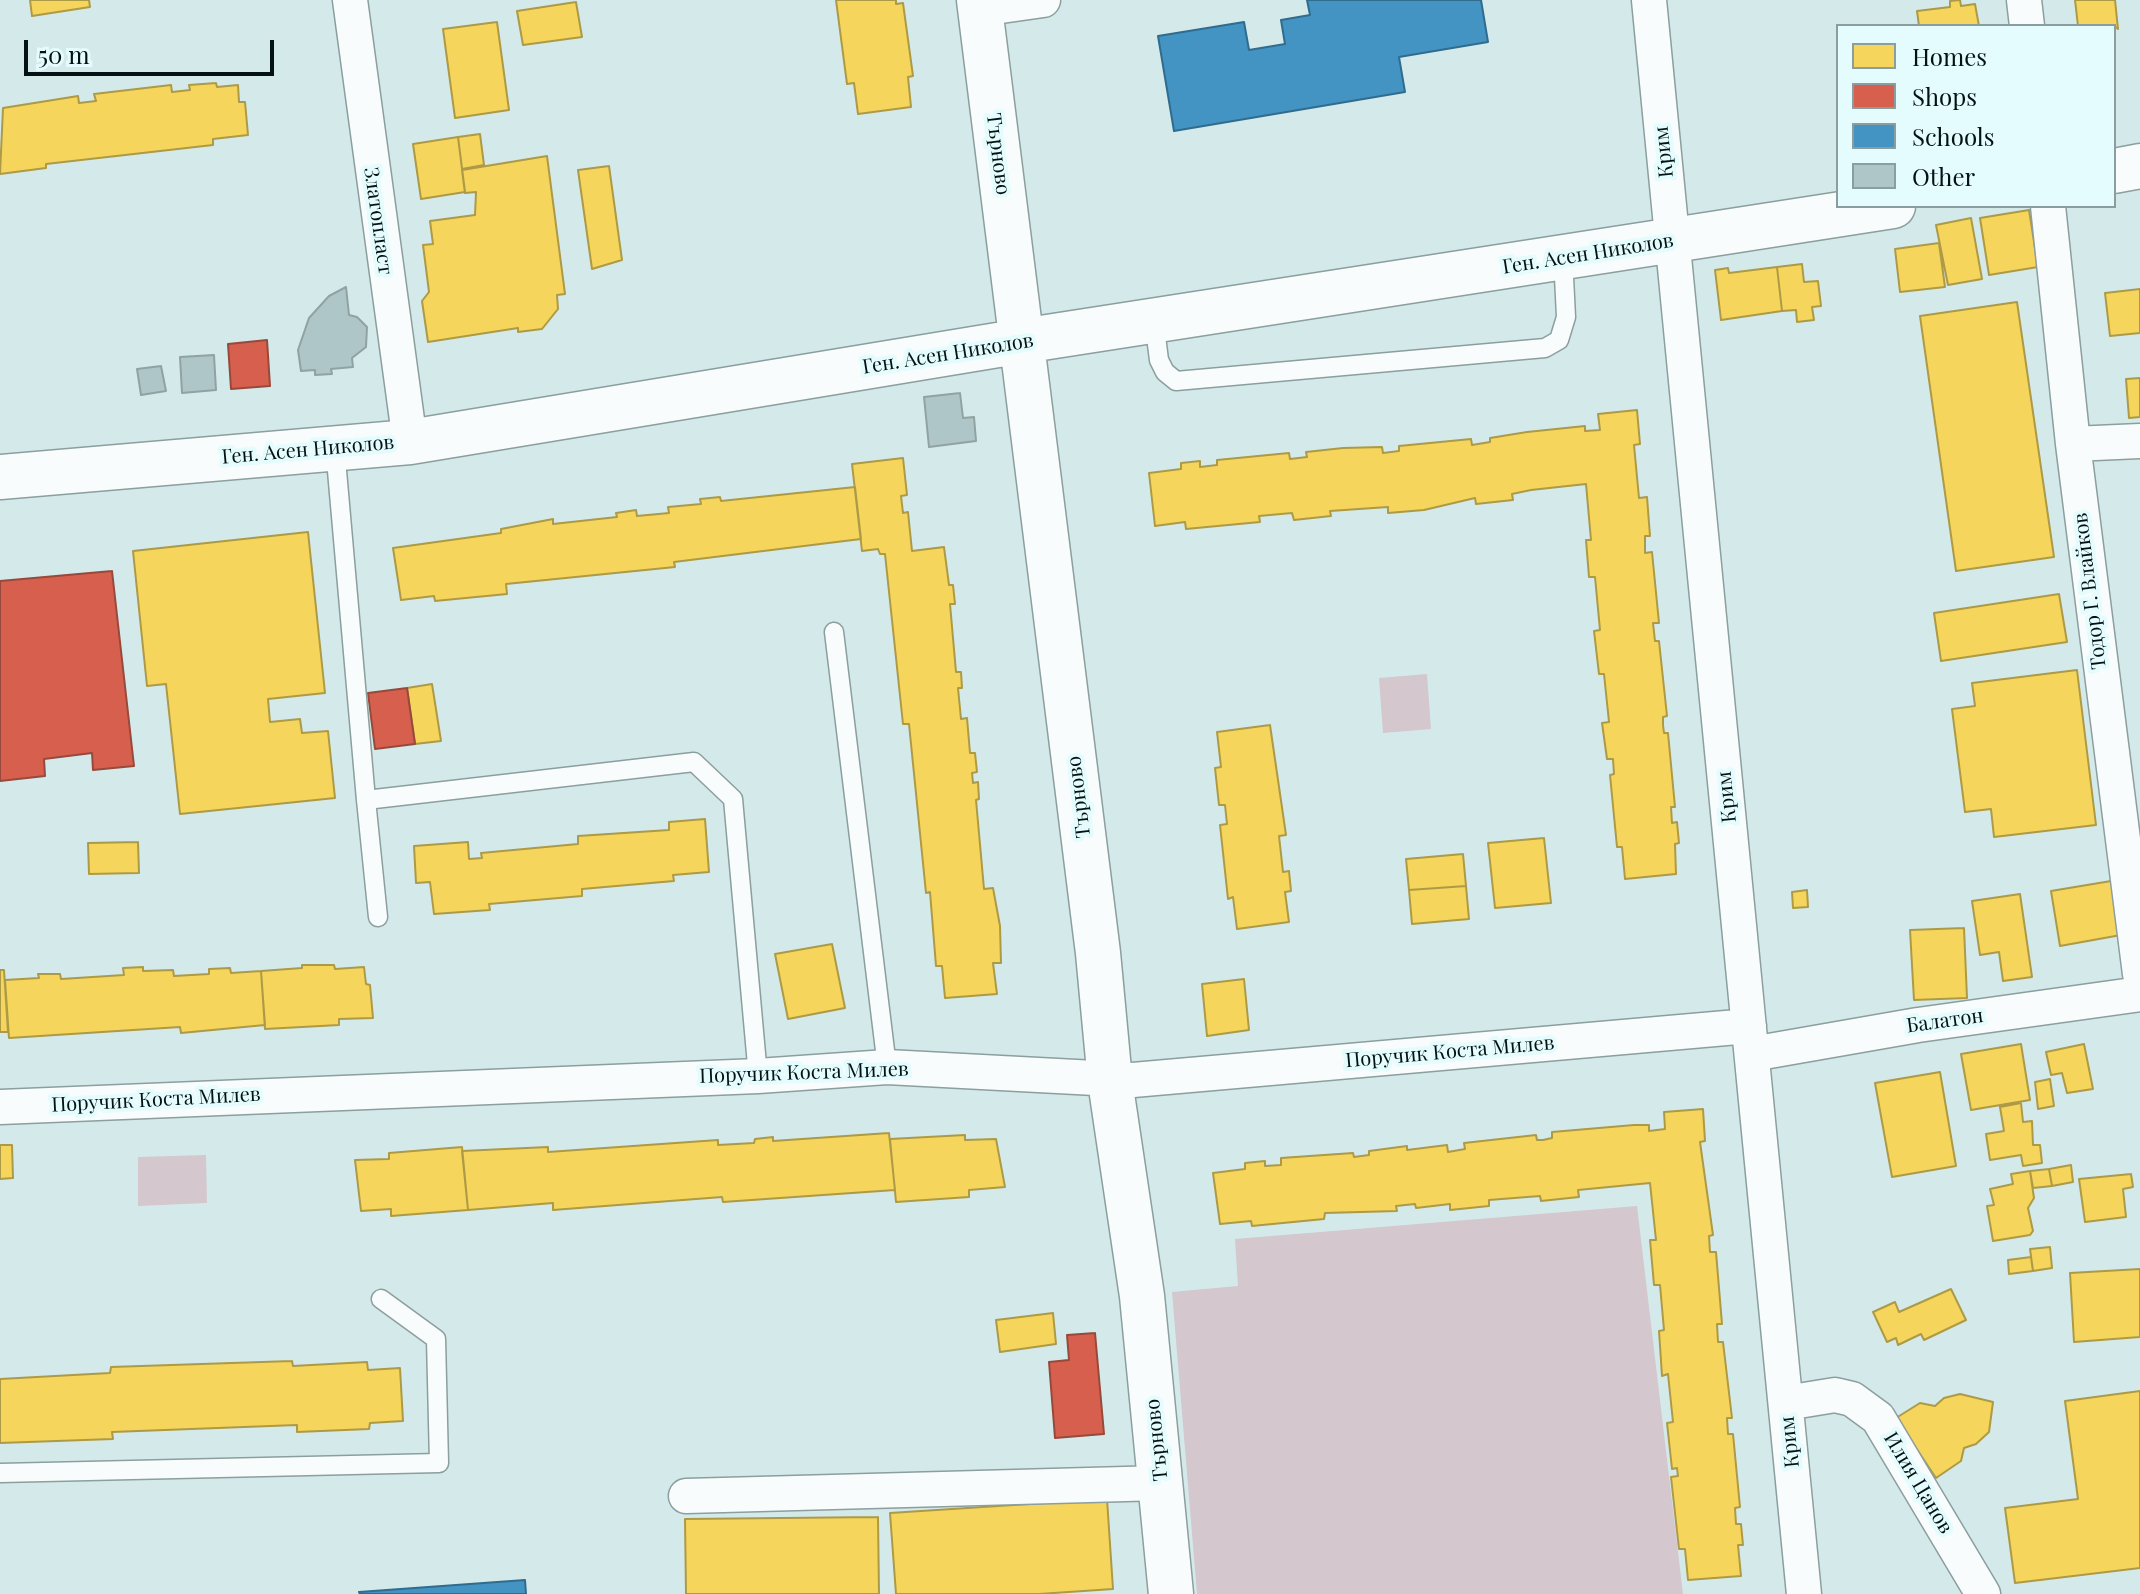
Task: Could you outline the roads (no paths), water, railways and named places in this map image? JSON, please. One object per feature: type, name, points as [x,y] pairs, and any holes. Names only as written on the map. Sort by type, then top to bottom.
[{"type":"street","name":"Златопласт","points":[[350,0],[410,442]]},
{"type":"street","points":[[979,4],[1043,0]]},
{"type":"street","name":"Крим","points":[[1649,0],[1804,1594]]},
{"type":"street","points":[[2024,0],[2027,24]]},
{"type":"street","name":"Търново","points":[[979,4],[1098,953],[1110,1081],[1142,1296],[1171,1594]]},
{"type":"street","points":[[2116,171],[2140,166]]},
{"type":"street","name":"Ген. Асен Николов","points":[[0,477],[410,442],[1022,341],[1880,208]]},
{"type":"street","name":"Тодор Г. Влайков","points":[[2048,208],[2073,444],[2128,791],[2140,974]]},
{"type":"street","points":[[2073,444],[2140,441]]},
{"type":"street","name":"Балатон","points":[[1751,1040],[1918,1025],[2140,994]]},
{"type":"street","name":"Поручик Коста Милев","points":[[0,1107],[758,1076],[887,1067],[1110,1081],[1751,1040]]},
{"type":"street","name":"Илия Цанов","points":[[1786,1403],[1835,1395],[1852,1399],[1878,1418],[1983,1594]]},
{"type":"street","points":[[686,1496],[1162,1483]]},
{"type":"lane","points":[[1154,321],[1159,360],[1165,372],[1176,381],[1545,348],[1559,340],[1566,317],[1563,257]]},
{"type":"lane","points":[[335,448],[378,917]]},
{"type":"lane","points":[[834,632],[887,1067]]},
{"type":"lane","points":[[366,800],[694,762],[733,799],[758,1076]]},
{"type":"lane","points":[[0,1473],[439,1463],[436,1339],[381,1299]]}]
